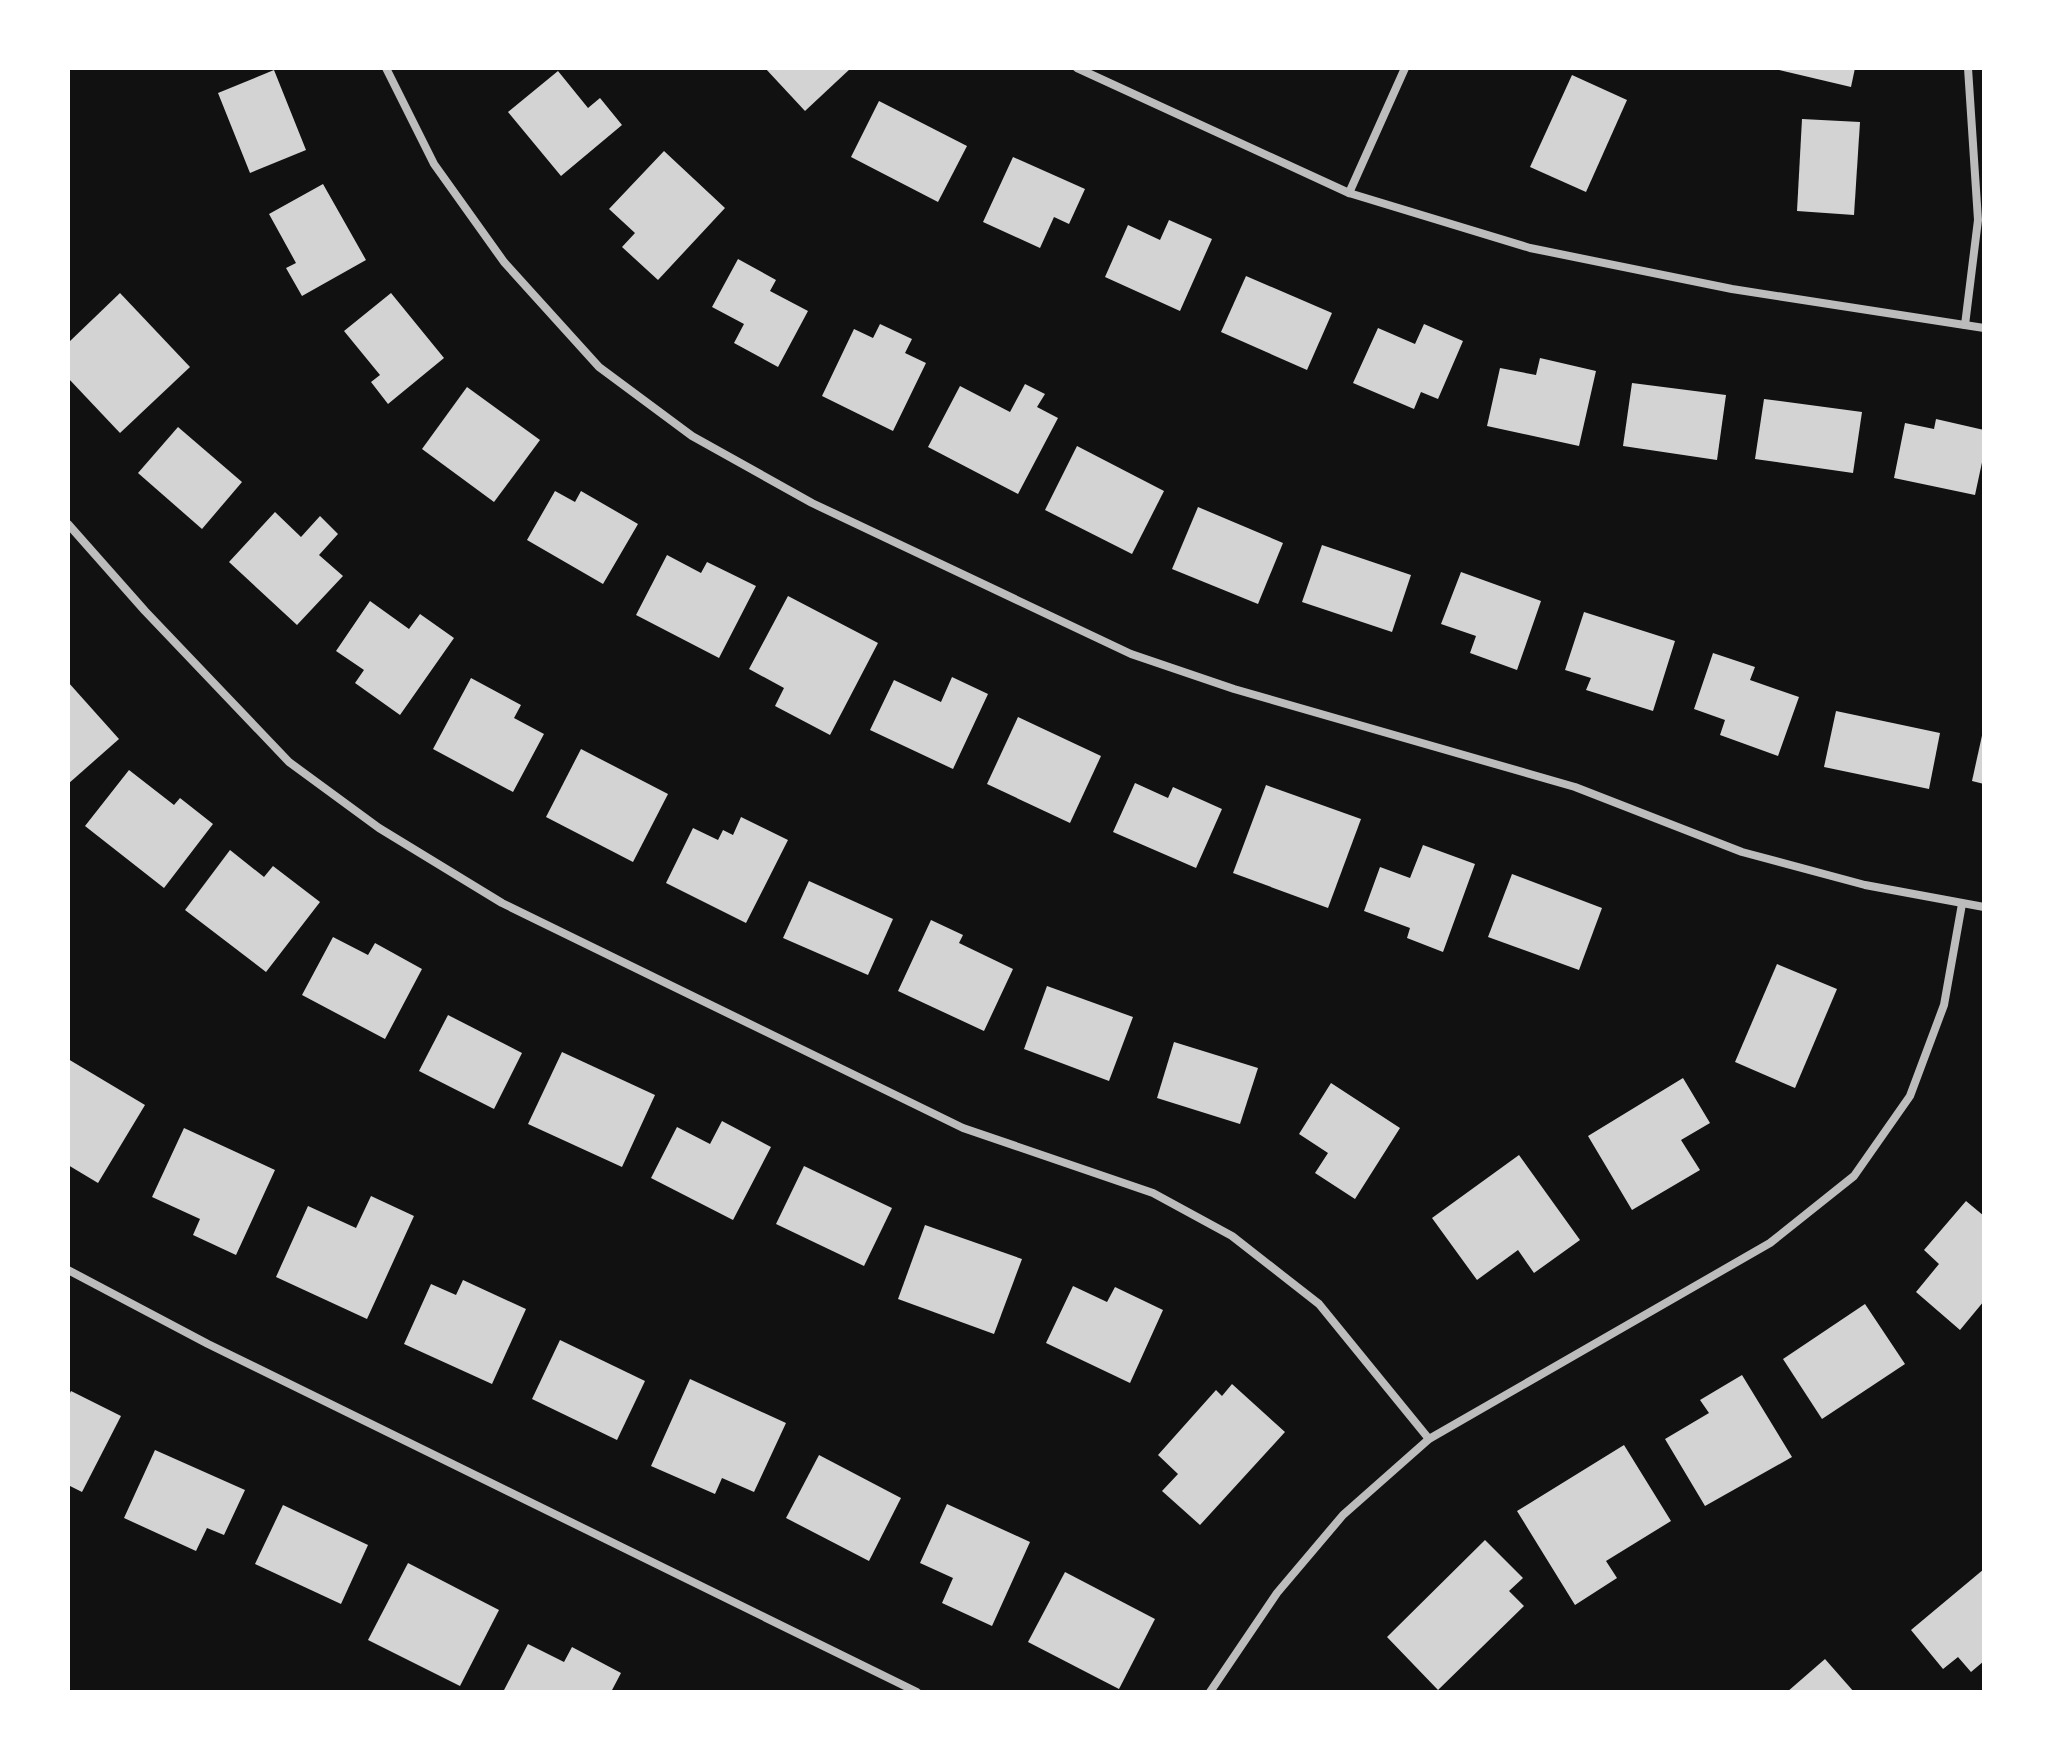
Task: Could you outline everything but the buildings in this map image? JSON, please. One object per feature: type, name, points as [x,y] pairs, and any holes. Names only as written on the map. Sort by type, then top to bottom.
[{"type":"street","points":[[386,68],[434,164],[504,262],[599,367],[692,436],[812,503],[1131,654],[1234,689],[1575,787],[1742,852],[1865,885],[1984,907]]},
{"type":"street","points":[[1077,68],[1349,193],[1530,248],[1732,289],[1984,328]]},
{"type":"street","points":[[1349,193],[1405,68]]},
{"type":"street","points":[[1965,325],[1978,220],[1968,68]]},
{"type":"street","points":[[68,524],[145,611],[289,762],[379,828],[502,903],[963,1128],[1153,1193],[1232,1236],[1319,1304],[1429,1439]]},
{"type":"street","points":[[1210,1692],[1277,1593],[1343,1515],[1429,1439],[1770,1243],[1854,1176],[1910,1096],[1944,1005],[1962,904]]},
{"type":"street","points":[[68,1270],[208,1344],[917,1692]]}]
